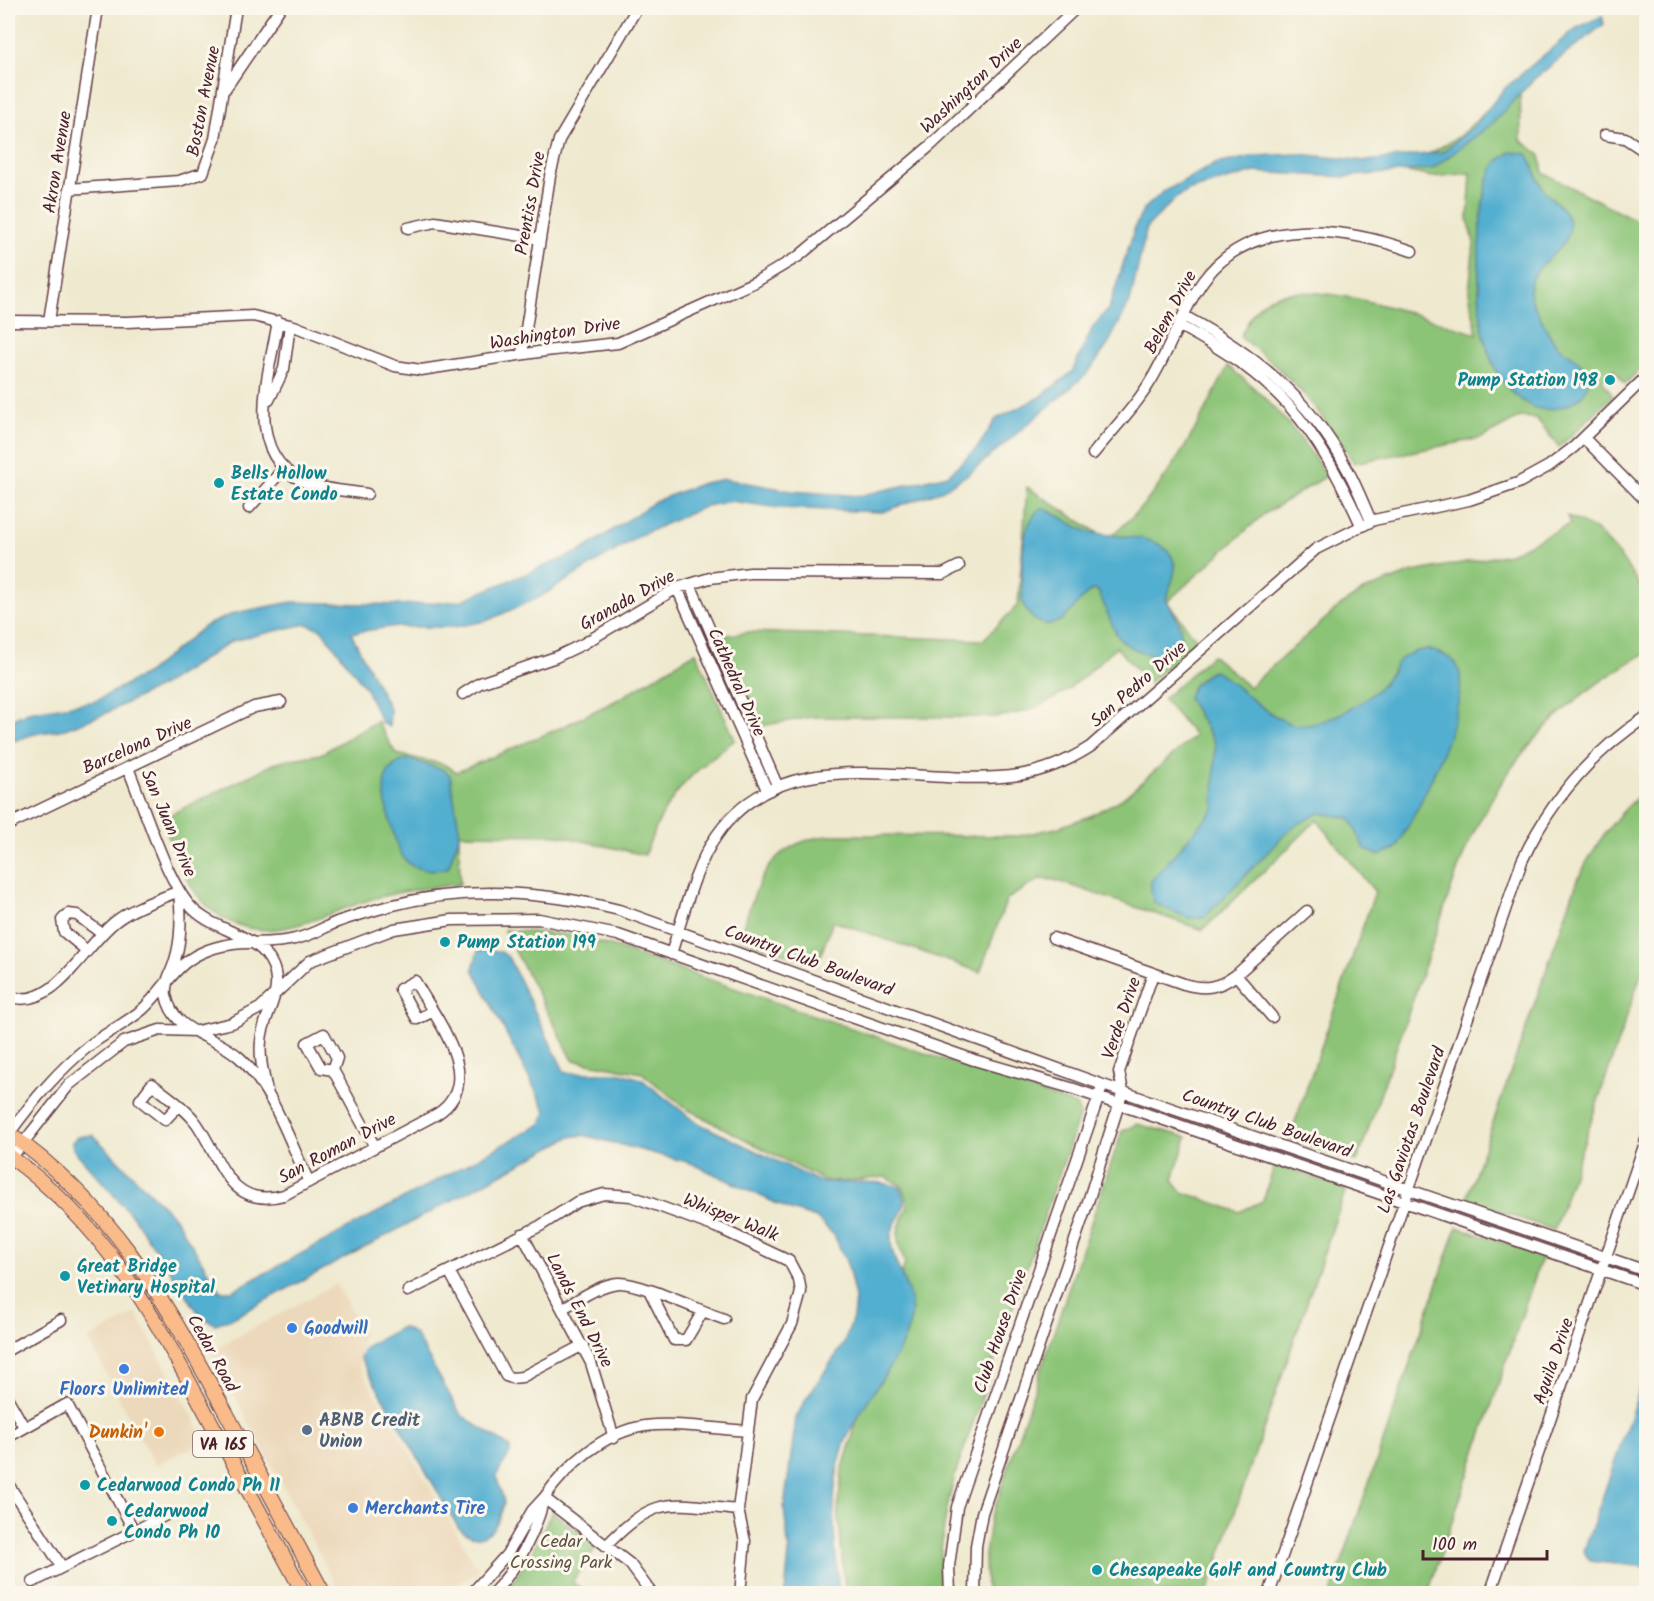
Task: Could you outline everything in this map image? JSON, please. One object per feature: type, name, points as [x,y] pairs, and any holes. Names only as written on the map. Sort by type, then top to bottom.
[{"type":"main road","name":"Cedar Road","points":[[8,1134],[59,1174],[96,1210],[126,1245],[152,1282],[324,1593]]},
{"type":"main road","name":"Cedar Road","points":[[9,1158],[76,1214],[134,1285],[162,1330],[304,1593]]},
{"type":"street","name":"Akron Avenue","points":[[49,321],[98,8]]},
{"type":"street","name":"Boston Avenue","points":[[69,189],[179,181],[199,176],[207,169],[223,93],[236,8]]},
{"type":"street","points":[[223,93],[280,8]]},
{"type":"street","name":"Prentiss Drive","points":[[522,354],[550,176],[559,140],[638,8]]},
{"type":"street","name":"Washington Drive","points":[[8,321],[127,322],[245,316],[278,321],[369,357],[407,369],[438,370],[522,354],[618,343],[783,267],[930,146],[1076,8]]},
{"type":"street","points":[[1605,135],[1625,138],[1647,152]]},
{"type":"street","points":[[408,228],[435,222],[540,239]]},
{"type":"street","name":"Belem Drive","points":[[1094,454],[1149,385],[1194,297],[1213,270],[1234,252],[1262,238],[1285,232],[1310,231],[1370,238],[1412,251]]},
{"type":"street","points":[[278,321],[264,408],[266,439],[271,452],[284,468],[314,486],[367,494]]},
{"type":"street","points":[[1182,321],[1248,367],[1301,419],[1331,461],[1366,523]]},
{"type":"street","points":[[264,408],[284,369],[290,325]]},
{"type":"street","name":"San Pedro Drive","points":[[671,954],[711,845],[738,810],[772,787],[794,779],[826,775],[1010,776],[1063,762],[1090,747],[1115,727],[1299,562],[1335,538],[1366,523],[1502,490],[1541,471],[1584,438],[1647,377]]},
{"type":"street","points":[[1584,438],[1647,501]]},
{"type":"street","points":[[249,508],[284,468]]},
{"type":"street","name":"Granada Drive","points":[[464,694],[480,683],[528,668],[583,644],[677,588],[723,575],[750,573],[943,574],[958,566]]},
{"type":"street","name":"Cathedral Drive","points":[[690,584],[772,787]]},
{"type":"street","name":"Cathedral Drive","points":[[677,588],[772,787]]},
{"type":"street","name":"Barcelona Drive","points":[[8,825],[254,707],[281,702]]},
{"type":"street","name":"Las Gaviotas Boulevard","points":[[1269,1593],[1512,887],[1532,839],[1560,795],[1583,768],[1611,742],[1647,717]]},
{"type":"street","name":"San Juan Drive","points":[[128,768],[179,891],[190,906],[212,924],[249,940],[266,954],[273,966],[278,991],[265,1022],[261,1042],[261,1063],[268,1095]]},
{"type":"street","points":[[8,996],[28,998],[48,992],[101,933],[128,913],[179,891]]},
{"type":"street","name":"San Juan Drive","points":[[179,891],[180,936],[175,960],[167,981],[166,994],[172,1010],[181,1024],[233,1051],[253,1072],[268,1095],[309,1182]]},
{"type":"street","name":"Country Club Boulevard","points":[[8,1134],[46,1084],[61,1069],[94,1042],[142,1010],[183,963],[201,953],[249,940],[279,942],[299,938],[365,913],[418,900],[503,893],[589,902],[679,930],[1103,1084],[1647,1271]]},
{"type":"street","points":[[1053,938],[1153,974],[1205,988],[1226,982],[1236,975],[1307,911]]},
{"type":"street","points":[[86,950],[64,932],[62,920],[68,914],[77,915],[101,933]]},
{"type":"street","name":"Country Club Boulevard","points":[[9,1158],[69,1085],[124,1042],[160,1030],[216,1029],[232,1023],[260,1008],[310,961],[338,948],[394,929],[452,920],[504,918],[563,922],[618,935],[974,1060],[1033,1075],[1647,1284]]},
{"type":"street","name":"Verde Drive","points":[[1123,1091],[1119,1072],[1153,974]]},
{"type":"street","points":[[1236,975],[1272,1017]]},
{"type":"street","name":"San Roman Drive","points":[[178,1106],[197,1124],[226,1177],[244,1193],[264,1198],[276,1197],[309,1182],[443,1110],[457,1089],[459,1066],[432,1012]]},
{"type":"street","points":[[333,1070],[375,1147]]},
{"type":"street","name":"Verde Drive","points":[[1103,1084],[1119,1072]]},
{"type":"street","name":"Club House Drive","points":[[950,1593],[950,1556],[957,1507],[1103,1084]]},
{"type":"street","points":[[975,1593],[975,1554],[982,1513],[1123,1091]]},
{"type":"street","name":"Aguila Drive","points":[[1490,1593],[1647,1140]]},
{"type":"street","name":"Whisper Walk","points":[[408,1291],[590,1197],[618,1194],[721,1229],[789,1261],[800,1280],[801,1292],[786,1337],[753,1392],[738,1510],[745,1541],[740,1593]]},
{"type":"street","name":"Lands End Drive","points":[[522,1234],[583,1346],[597,1378],[614,1438]]},
{"type":"street","points":[[449,1271],[506,1376],[522,1377],[583,1346]]},
{"type":"street","points":[[563,1308],[611,1284],[625,1284],[724,1319]]},
{"type":"street","points":[[650,1292],[674,1340],[686,1340],[703,1311]]},
{"type":"street","points":[[8,1348],[61,1320]]},
{"type":"street","points":[[8,1399],[24,1427]]},
{"type":"street","points":[[8,1437],[67,1404],[134,1531]]},
{"type":"street","points":[[471,1593],[507,1554],[532,1511],[568,1469],[591,1450],[643,1427],[668,1425],[748,1431]]},
{"type":"street","points":[[8,1484],[62,1567]]},
{"type":"street","points":[[544,1498],[636,1570],[652,1593]]},
{"type":"street","points":[[492,1593],[509,1574],[524,1548],[544,1498]]},
{"type":"street","points":[[606,1546],[643,1513],[668,1504],[738,1510]]},
{"type":"street","points":[[33,1582],[168,1514]]},
{"type":"shaded area","points":[[336,1284],[362,1331],[359,1366],[479,1571],[442,1593],[340,1593],[211,1351]]},
{"type":"shaded area","points":[[136,1313],[206,1441],[155,1465],[88,1340]]},
{"type":"green space","points":[[1520,81],[1521,140],[1540,155],[1543,173],[1646,225],[1646,363],[1625,384],[1614,369],[1602,380],[1613,396],[1559,447],[1536,418],[1520,417],[1482,438],[1354,463],[1329,426],[1303,394],[1274,365],[1240,337],[1252,315],[1264,301],[1290,293],[1343,296],[1372,302],[1477,334],[1469,292],[1474,243],[1468,219],[1471,173],[1432,177],[1375,165],[1431,153],[1458,137]]},
{"type":"green space","points":[[1228,366],[1282,416],[1327,476],[1264,514],[1167,602],[1197,640],[1149,683],[1116,647],[1062,694],[1033,709],[1015,714],[995,717],[812,717],[761,726],[722,636],[749,632],[983,640],[1018,605],[1027,487],[1107,539],[1127,522],[1162,482],[1191,436]]},
{"type":"green space","points":[[1567,516],[1595,529],[1615,550],[1642,588],[1646,653],[1583,694],[1556,717],[1532,742],[1492,798],[1459,866],[1357,1162],[1289,1139],[1375,892],[1317,820],[1203,930],[1055,880],[1040,879],[1007,899],[980,972],[833,921],[817,965],[739,938],[760,882],[780,855],[794,845],[836,835],[1019,836],[1056,828],[1090,816],[1122,799],[1195,736],[1163,699],[1212,655],[1249,687],[1341,605],[1363,591],[1413,572],[1509,554],[1570,524]]},
{"type":"green space","points":[[696,652],[735,740],[704,764],[669,803],[652,835],[645,855],[557,835],[459,834],[460,884],[389,895],[286,928],[267,930],[247,928],[228,921],[208,907],[186,877],[161,819],[280,761],[321,754],[377,721],[396,754],[443,764],[457,772],[560,728],[619,699]]},
{"type":"green space","points":[[1646,790],[1646,960],[1554,1230],[1466,1200],[1578,879],[1591,854],[1607,831],[1625,809]]},
{"type":"green space","points":[[504,930],[572,935],[614,947],[1076,1105],[1080,1114],[955,1475],[943,1534],[939,1593],[845,1593],[838,1508],[842,1471],[905,1263],[898,1240],[899,1228],[908,1206],[903,1187],[886,1177],[841,1182],[823,1180],[687,1109],[642,1073],[573,1060]]},
{"type":"green space","name":"Chesapeake Golf and Country Club","points":[[1137,1124],[1187,1137],[1173,1179],[1180,1191],[1239,1212],[1263,1201],[1275,1164],[1346,1189],[1207,1593],[986,1593],[985,1555],[990,1521],[1122,1131]]},
{"type":"green space","name":"Chesapeake Golf and Country Club","points":[[1457,1227],[1542,1256],[1428,1593],[1331,1593]]},
{"type":"green space","name":"Cedar Crossing Park","points":[[552,1512],[597,1546],[572,1582],[588,1593],[505,1594],[528,1559]]},
{"type":"water","points":[[1602,16],[1604,24],[1534,79],[1492,124],[1432,169],[1344,177],[1255,172],[1190,190],[1176,198],[1147,227],[1130,302],[1107,346],[1088,373],[970,473],[943,490],[882,512],[780,508],[731,501],[706,506],[639,536],[538,598],[486,621],[454,627],[390,627],[351,633],[390,710],[389,727],[382,723],[365,687],[321,629],[306,624],[232,641],[163,685],[104,714],[65,729],[34,734],[8,743],[8,721],[28,712],[96,701],[147,673],[205,626],[235,613],[292,602],[401,605],[460,601],[581,551],[656,501],[703,483],[725,479],[792,491],[859,496],[948,475],[978,447],[996,419],[1040,397],[1072,372],[1093,327],[1109,308],[1136,224],[1144,209],[1163,192],[1215,164],[1256,156],[1298,154],[1367,161],[1443,152],[1474,126],[1505,88],[1575,29]]},
{"type":"water","points":[[1511,152],[1527,154],[1544,190],[1563,210],[1569,222],[1569,233],[1563,243],[1537,271],[1531,281],[1530,293],[1549,334],[1559,347],[1581,364],[1587,374],[1588,383],[1579,398],[1563,407],[1553,409],[1536,408],[1529,405],[1505,385],[1491,358],[1481,321],[1479,248],[1484,197],[1489,177],[1496,163]]},
{"type":"water","points":[[1041,508],[1053,512],[1086,531],[1151,541],[1162,546],[1171,555],[1175,571],[1166,599],[1174,612],[1181,632],[1178,647],[1173,653],[1156,655],[1146,653],[1136,650],[1121,640],[1114,630],[1097,590],[1092,590],[1086,595],[1059,622],[1044,624],[1030,616],[1022,601],[1023,551],[1028,526],[1033,516]]},
{"type":"water","points":[[1427,649],[1446,656],[1456,664],[1460,678],[1459,698],[1444,749],[1422,799],[1396,848],[1377,855],[1364,848],[1350,818],[1319,813],[1291,828],[1204,918],[1188,918],[1154,903],[1151,881],[1214,809],[1215,743],[1188,698],[1197,682],[1213,671],[1219,673],[1277,717],[1296,725],[1306,725],[1329,719],[1363,701],[1386,681],[1401,659]]},
{"type":"water","points":[[408,759],[442,769],[450,775],[460,834],[448,868],[428,870],[413,866],[403,857],[394,836],[385,798],[385,780],[393,766]]},
{"type":"water","points":[[488,949],[501,952],[508,957],[565,1073],[621,1073],[641,1079],[696,1122],[818,1181],[870,1182],[901,1188],[904,1197],[903,1210],[894,1225],[891,1239],[895,1259],[910,1298],[911,1318],[900,1349],[848,1435],[841,1454],[834,1494],[834,1534],[839,1593],[785,1593],[789,1553],[784,1508],[796,1418],[806,1399],[843,1345],[853,1318],[855,1298],[848,1266],[834,1235],[816,1218],[788,1209],[691,1163],[583,1135],[570,1137],[231,1319],[215,1324],[202,1318],[134,1218],[73,1149],[72,1142],[77,1137],[93,1135],[176,1219],[220,1291],[232,1291],[541,1124],[546,1111],[473,969],[478,951]]},
{"type":"water","points":[[402,1327],[415,1334],[461,1415],[510,1447],[510,1453],[497,1474],[504,1502],[503,1507],[497,1523],[482,1536],[471,1536],[458,1527],[360,1358],[365,1347]]},
{"type":"water","points":[[1646,1371],[1646,1567],[1589,1561],[1584,1551]]},
{"type":"place","name":"Pump Station 198","points":[[1610,380]]},
{"type":"place","name":"Bells Hollow Estate Condo","points":[[219,483]]},
{"type":"place","name":"Pump Station 199","points":[[445,942]]},
{"type":"place","name":"Great Bridge Vetinary Hospital","points":[[65,1276]]},
{"type":"place","name":"Goodwill","points":[[292,1328]]},
{"type":"place","name":"Floors Unlimited","points":[[124,1369]]},
{"type":"place","name":"ABNB Credit Union","points":[[307,1430]]},
{"type":"place","name":"Dunkin'","points":[[159,1432]]},
{"type":"place","name":"Cedarwood Condo Ph 11","points":[[85,1485]]},
{"type":"place","name":"Merchants Tire","points":[[353,1508]]},
{"type":"place","name":"Cedarwood Condo Ph 10","points":[[112,1521]]},
{"type":"place","name":"Chesapeake Golf and Country Club","points":[[1097,1570]]}]
